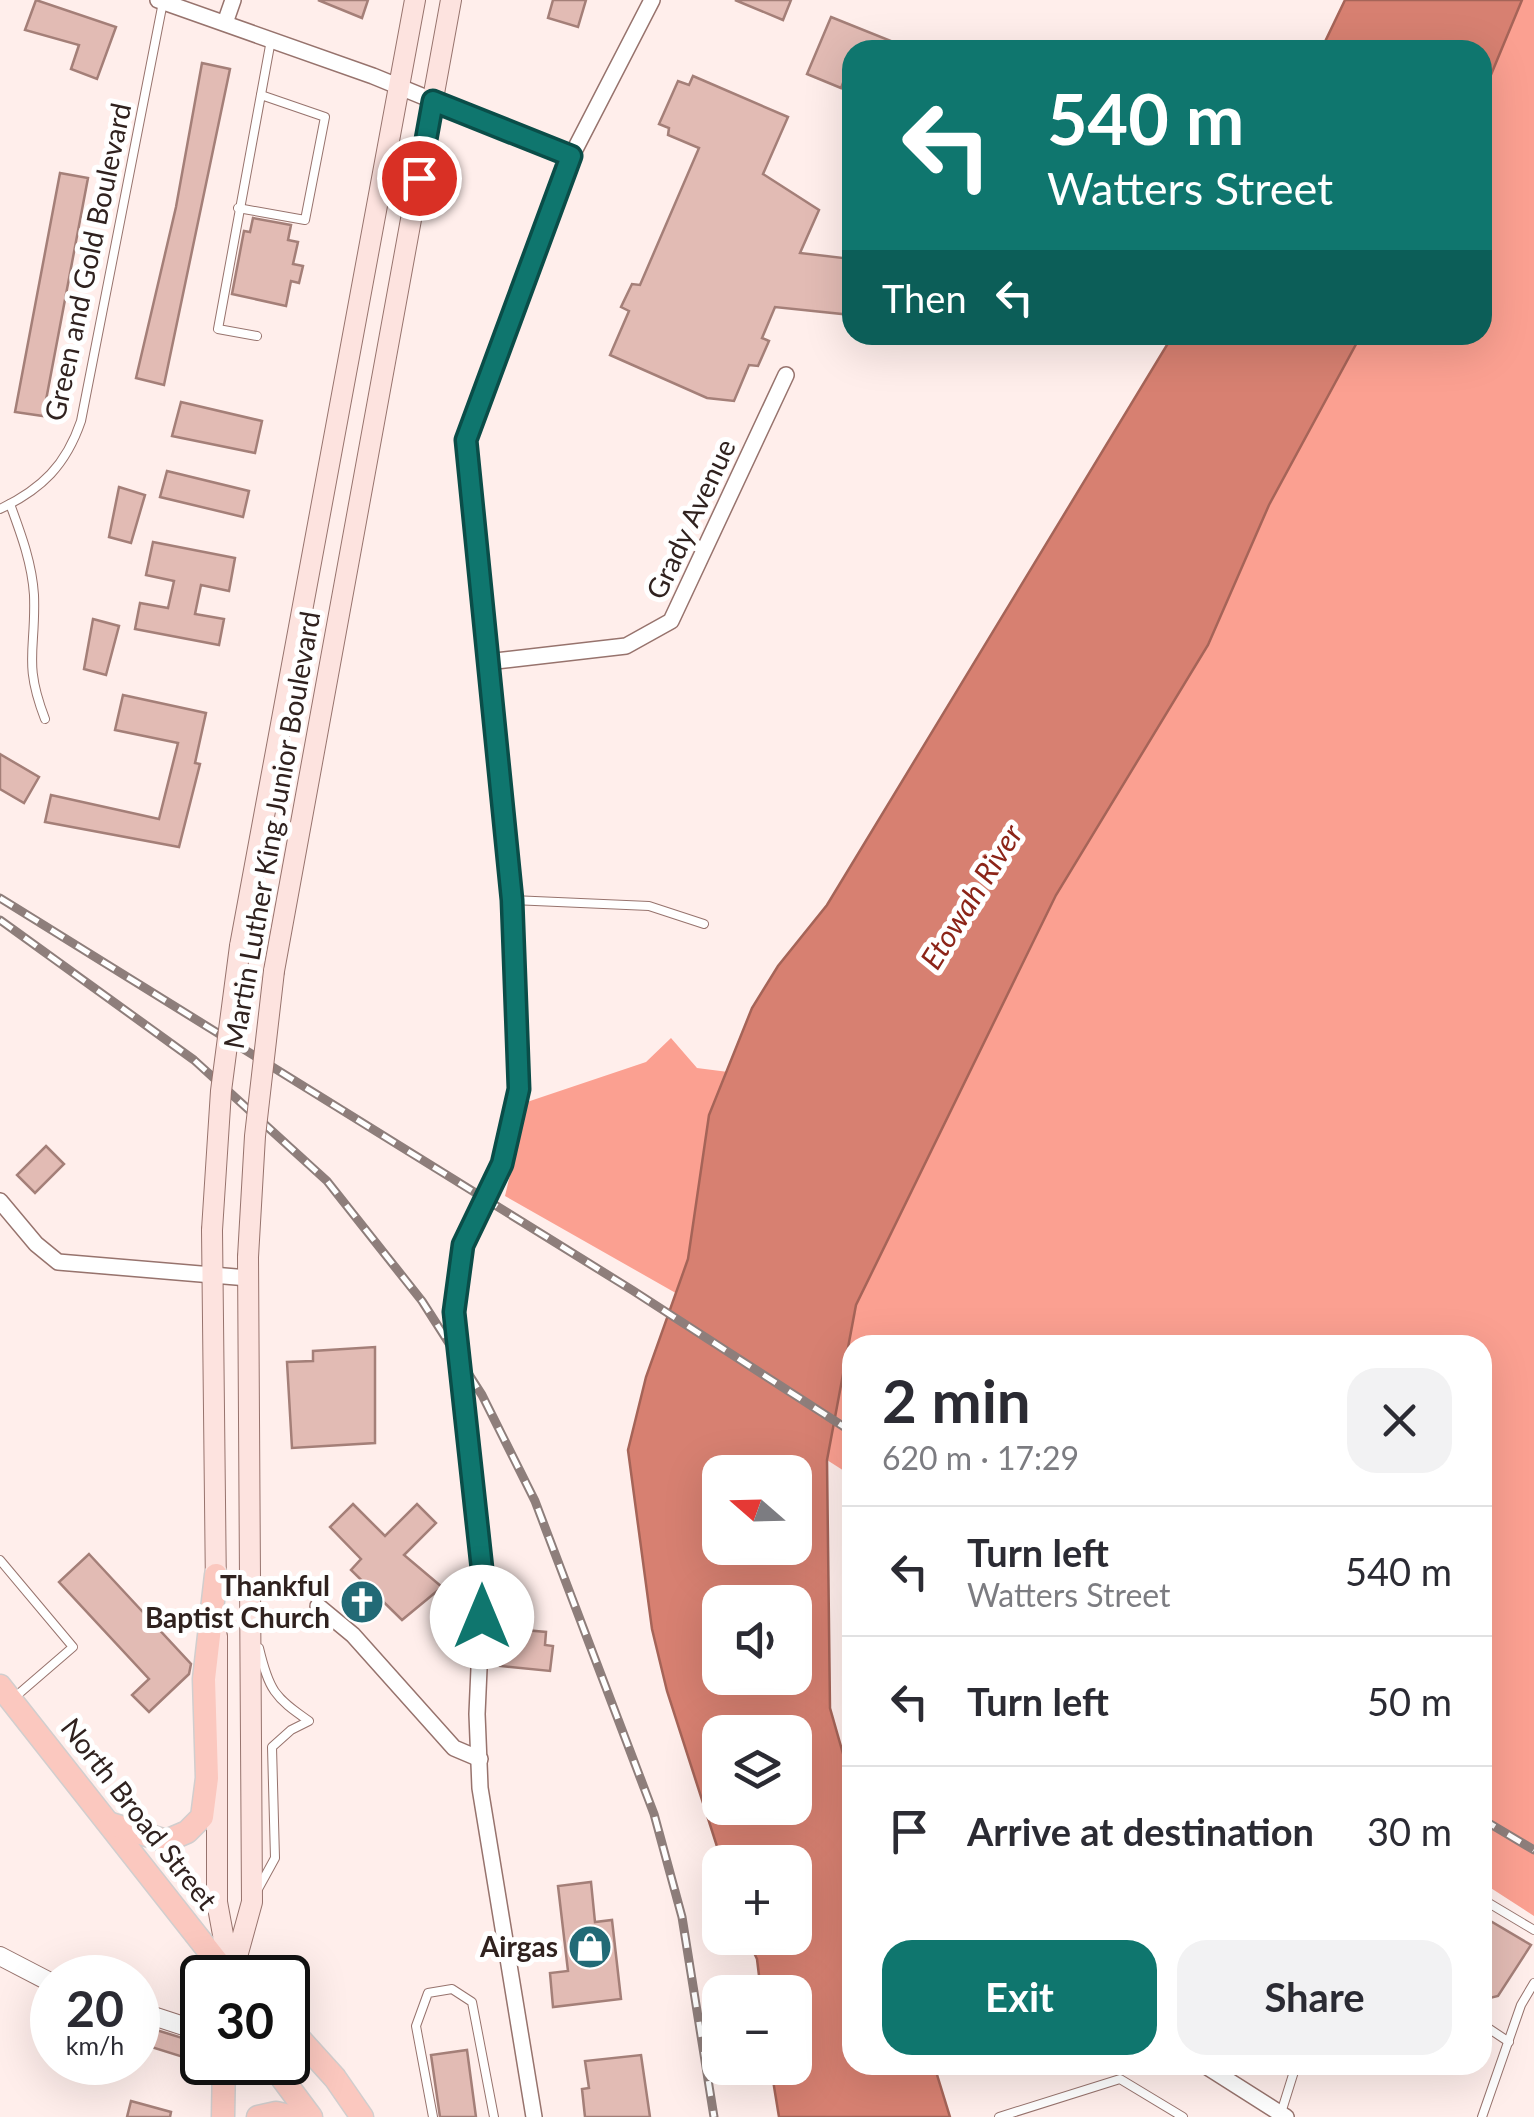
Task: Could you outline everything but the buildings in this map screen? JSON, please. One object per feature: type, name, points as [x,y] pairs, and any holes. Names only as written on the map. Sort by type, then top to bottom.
[{"type":"main road","name":"Martin Luther King Junior Boulevard","points":[[227,1955],[217,1902],[212,1275],[221,1092],[240,946],[414,0]]},
{"type":"main road","name":"Martin Luther King Junior Boulevard","points":[[237,1955],[252,1902],[248,1268],[255,1136],[274,970],[452,0]]},
{"type":"main road","points":[[110,1824],[166,1841],[187,1832],[202,1818],[207,1778],[204,1678],[216,1574]]},
{"type":"main road","name":"North Broad Street","points":[[6,1693],[213,1955]]},
{"type":"main road","points":[[310,2051],[362,2117]]},
{"type":"main road","points":[[224,2085],[224,2117]]},
{"type":"main road","points":[[287,2085],[311,2117]]},
{"type":"main road","points":[[258,2117],[276,2113],[294,2117]]},
{"type":"street","points":[[225,23],[233,0]]},
{"type":"street","points":[[534,2117],[498,1908],[480,1759],[477,1714],[483,1578],[454,1312],[463,1245],[502,1164],[519,1089],[512,900],[466,440],[571,156],[652,0]]},
{"type":"street","points":[[161,1],[398,86],[571,156]]},
{"type":"street","name":"Grady Avenue","points":[[488,662],[626,646],[670,621],[786,375]]},
{"type":"street","points":[[0,1201],[36,1244],[58,1262],[212,1275],[248,1268]]},
{"type":"street","points":[[318,1606],[353,1634],[454,1748],[480,1759]]},
{"type":"street","points":[[0,1956],[30,1972]]},
{"type":"street","points":[[1219,2075],[1282,2116]]},
{"type":"lane","name":"Green and Gold Boulevard","points":[[0,509],[51,476],[64,460],[81,422],[161,1]]},
{"type":"lane","points":[[257,336],[218,329],[271,40]]},
{"type":"lane","points":[[238,208],[305,220],[325,117],[261,95]]},
{"type":"lane","points":[[10,504],[30,561],[34,598],[31,684],[45,720]]},
{"type":"lane","points":[[512,900],[649,906],[704,924]]},
{"type":"lane","points":[[0,1560],[73,1646],[6,1693]]},
{"type":"lane","points":[[252,1902],[275,1858],[272,1747],[290,1730],[309,1721],[282,1703],[270,1689],[253,1625]]},
{"type":"lane","points":[[1492,1904],[1534,1930]]},
{"type":"lane","points":[[1482,2117],[1534,1983]]},
{"type":"lane","points":[[432,2117],[416,2026],[428,1993],[452,1989],[472,2002],[494,2117]]},
{"type":"lane","points":[[1492,2031],[1509,2042]]},
{"type":"lane","points":[[1282,2116],[1293,2075]]},
{"type":"lane","points":[[999,2117],[1120,2079],[1184,2117]]},
{"type":"shaded area","points":[[1522,0],[1534,0],[1534,1916],[1492,1889],[1492,1335],[850,1335],[856,1304],[1056,895],[1208,645],[1269,505],[1355,345],[1492,345],[1492,73]]},
{"type":"shaded area","points":[[671,1038],[697,1068],[736,1073],[681,1296],[505,1196],[527,1102],[646,1062]]},
{"type":"shaded area","points":[[842,1379],[842,1470],[827,1460]]},
{"type":"water","points":[[1345,0],[1522,0],[1492,72],[1492,40],[1326,40]]},
{"type":"water","name":"Etowah River","points":[[1167,345],[1356,345],[1269,505],[1208,645],[1056,895],[856,1305],[850,1335],[842,1335],[842,1380],[827,1460],[830,1708],[842,1750],[842,2075],[937,2075],[950,2117],[779,2117],[774,2085],[812,2085],[812,1975],[759,1975],[755,1955],[812,1955],[812,1845],[717,1845],[710,1825],[812,1825],[812,1715],[702,1715],[702,1800],[667,1691],[652,1629],[628,1450],[646,1377],[688,1259],[709,1115],[752,1008],[778,966],[827,905]]},
{"type":"railway","points":[[0,898],[632,1290],[842,1426]]},
{"type":"railway","points":[[0,920],[194,1060],[327,1181],[422,1301],[482,1395],[535,1501],[654,1814],[682,1917],[714,2117]]},
{"type":"railway","points":[[1492,1825],[1534,1850]]},
{"type":"place","name":"Thankful Baptist Church","points":[[362,1602]]},
{"type":"place","name":"Airgas","points":[[590,1947]]},
{"type":"route","points":[[419,178],[433,101],[571,156],[466,440],[512,900],[520,1060],[519,1089],[502,1164],[463,1245],[456,1277],[454,1312],[483,1578],[482,1617]]}]
